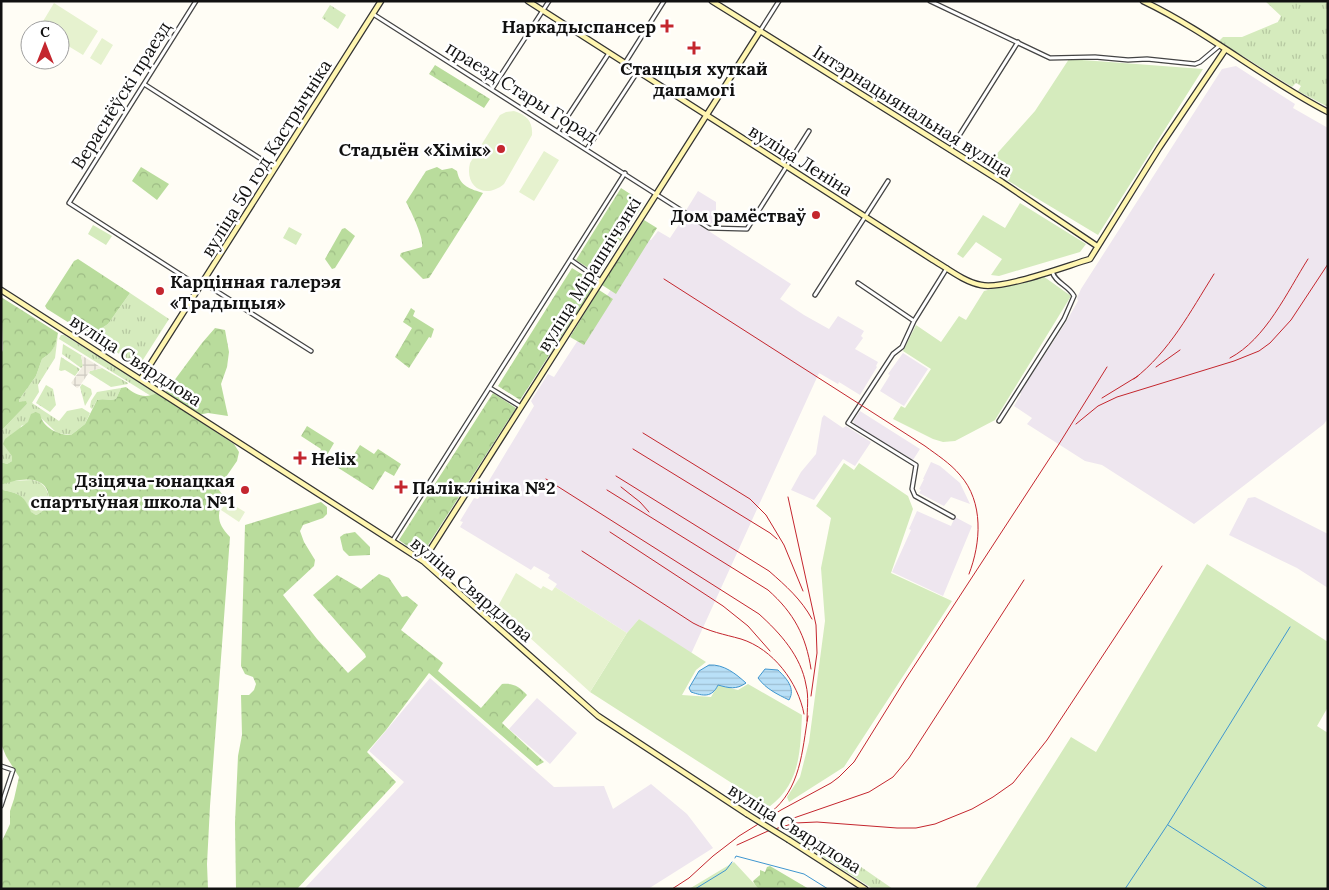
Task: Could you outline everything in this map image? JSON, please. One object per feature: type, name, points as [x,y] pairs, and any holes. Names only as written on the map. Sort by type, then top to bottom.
[{"type":"street","name":"Вераснёўскі праезд","points":[[196,1],[69,203],[201,285]]},
{"type":"street","name":"вуліца 50 год Кастрычніка","points":[[141,379],[381,1]]},
{"type":"street","name":"вуліца Леніна","points":[[528,1],[947,268],[980,286],[999,286],[1090,259],[1159,148],[1225,50]]},
{"type":"street","points":[[492,89],[549,1]]},
{"type":"street","points":[[625,63],[664,1]]},
{"type":"street","name":"Інтэрнацыянальная вуліца","points":[[712,1],[1002,182],[1098,246]]},
{"type":"street","name":"вуліца Мірашнічэнкі","points":[[423,561],[779,1]]},
{"type":"street","points":[[930,1],[1050,58],[1147,59],[1195,64],[1219,46]]},
{"type":"street","points":[[1143,1],[1219,46],[1297,96],[1328,112]]},
{"type":"street","name":"праезд Стары Горад","points":[[373,14],[657,193],[697,222],[709,228],[747,229],[787,167]]},
{"type":"street","points":[[950,150],[1018,42]]},
{"type":"street","points":[[558,131],[609,53]]},
{"type":"street","points":[[587,150],[638,72]]},
{"type":"street","points":[[144,84],[275,168]]},
{"type":"street","points":[[787,167],[809,131]]},
{"type":"street","points":[[392,540],[625,173]]},
{"type":"street","points":[[815,295],[888,181]]},
{"type":"street","points":[[571,260],[601,281]]},
{"type":"street","points":[[947,268],[914,321],[902,347],[893,354],[848,423],[916,465],[912,489],[915,496],[953,517]]},
{"type":"street","points":[[999,421],[1064,319],[1074,296],[1071,291],[1053,277],[1052,271]]},
{"type":"street","points":[[858,283],[914,321]]},
{"type":"street","points":[[201,285],[311,351]]},
{"type":"street","name":"вуліца Свярдлова","points":[[1,290],[423,561],[598,716],[865,889]]},
{"type":"street","points":[[490,388],[521,407]]},
{"type":"street","points":[[1,766],[13,770],[1,806]]},
{"type":"shaded area","points":[[1236,66],[1295,104],[1293,108],[1328,128],[1328,418],[1324,424],[1194,524],[1102,465],[1085,461],[1027,424],[1032,418],[1014,406],[1020,393],[1066,322],[1078,301],[1077,298],[1081,289],[1222,69]]},
{"type":"shaded area","points":[[698,191],[716,202],[716,217],[719,219],[715,225],[711,223],[709,226],[685,212]]},
{"type":"shaded area","points":[[690,219],[791,284],[780,299],[804,315],[829,329],[838,316],[864,331],[861,336],[863,338],[855,349],[878,362],[877,367],[860,395],[839,382],[838,384],[819,373],[691,654],[639,619],[627,633],[555,587],[557,584],[548,578],[550,575],[534,566],[531,570],[460,527],[463,522],[460,521],[474,498],[478,499],[534,406],[531,401],[548,374],[554,377],[645,237],[651,240],[658,231],[670,238],[682,220],[686,222]]},
{"type":"shaded area","points":[[903,353],[928,369],[904,406],[880,391],[890,375],[888,374]]},
{"type":"shaded area","points":[[81,355],[102,368],[90,371],[77,388],[71,383],[83,366]]},
{"type":"shaded area","points":[[860,411],[920,449],[913,460],[855,425],[853,421]]},
{"type":"shaded area","points":[[824,415],[843,428],[846,426],[871,442],[855,466],[843,459],[814,500],[791,490],[801,472],[816,454]]},
{"type":"shaded area","points":[[931,462],[940,466],[960,483],[970,504],[951,497],[944,506],[919,493]]},
{"type":"shaded area","points":[[1255,497],[1328,534],[1328,588],[1297,568],[1229,535],[1248,498]]},
{"type":"shaded area","points":[[917,511],[951,526],[955,517],[972,526],[943,596],[892,572],[911,530],[909,529]]},
{"type":"shaded area","points":[[430,678],[554,787],[604,786],[613,809],[651,784],[687,814],[713,848],[648,889],[304,889],[404,782],[369,751]]},
{"type":"shaded area","points":[[537,698],[577,733],[550,764],[509,729]]},
{"type":"green space","points":[[1265,1],[1328,1],[1328,107],[1298,91],[1301,86],[1296,83],[1292,87],[1219,41],[1223,37],[1242,37],[1278,22],[1281,16]]},
{"type":"green space","points":[[54,3],[98,31],[83,55],[70,47],[70,20],[44,20]]},
{"type":"green space","points":[[330,5],[346,15],[338,29],[322,18]]},
{"type":"green space","points":[[102,38],[113,45],[101,65],[90,58]]},
{"type":"green space","points":[[1069,59],[1203,69],[1098,235],[985,167],[1035,111]]},
{"type":"green space","points":[[435,65],[490,99],[484,108],[429,74]]},
{"type":"green space","name":"Стадыён «Хімік»","points":[[514,111],[528,120],[532,135],[504,184],[497,189],[483,191],[473,184],[470,179],[470,163],[500,115]]},
{"type":"green space","points":[[544,151],[559,160],[534,201],[519,192]]},
{"type":"green space","points":[[141,167],[169,184],[157,200],[132,181]]},
{"type":"green space","points":[[437,167],[442,170],[452,168],[457,171],[463,184],[483,193],[429,278],[423,279],[400,256],[401,253],[422,247],[419,231],[406,202],[426,171]]},
{"type":"green space","points":[[621,188],[644,203],[599,275],[576,260]]},
{"type":"green space","points":[[1020,203],[1086,244],[1080,252],[999,276],[991,275],[1002,259],[976,242],[963,258],[957,254],[983,215],[1005,228]]},
{"type":"green space","points":[[644,220],[657,228],[616,294],[602,285]]},
{"type":"green space","points":[[93,225],[112,236],[106,245],[88,234]]},
{"type":"green space","points":[[289,227],[302,234],[296,245],[283,238]]},
{"type":"green space","points":[[345,228],[355,236],[335,268],[332,269],[325,259],[342,229]]},
{"type":"green space","points":[[78,259],[130,293],[108,324],[90,336],[45,306],[74,261]]},
{"type":"green space","points":[[572,268],[596,283],[520,400],[498,386]]},
{"type":"green space","points":[[1043,276],[1071,296],[995,420],[955,441],[943,442],[893,419],[901,406],[905,408],[931,369],[903,351],[916,325],[941,342],[959,316],[966,320],[984,291]]},
{"type":"green space","points":[[599,290],[613,299],[584,345],[570,337]]},
{"type":"green space","points":[[130,293],[169,319],[139,366],[90,336],[108,324]]},
{"type":"green space","points":[[1,297],[58,333],[53,348],[42,359],[36,376],[19,400],[19,402],[26,401],[27,404],[1,431],[1,354],[3,350]]},
{"type":"green space","points":[[411,308],[415,311],[413,316],[434,329],[431,338],[429,337],[409,368],[395,357],[412,328],[403,322]]},
{"type":"green space","points":[[215,328],[225,330],[229,352],[227,367],[221,384],[228,416],[208,413],[198,415],[165,393]]},
{"type":"green space","points":[[58,334],[55,358],[38,385],[39,392],[32,403],[59,421],[67,411],[82,408],[90,413],[85,424],[71,435],[57,433],[41,418],[21,426],[12,461],[7,464],[1,462],[1,431],[27,404],[19,402],[19,400],[36,376],[42,359],[53,348]]},
{"type":"green space","points":[[61,335],[64,335],[157,393],[151,396],[59,339]]},
{"type":"green space","points":[[63,344],[81,355],[83,366],[81,368],[62,354]]},
{"type":"green space","points":[[61,357],[80,369],[75,376],[65,370],[59,370]]},
{"type":"green space","points":[[102,368],[128,384],[111,387],[89,373],[90,371]]},
{"type":"green space","points":[[82,384],[91,389],[92,394],[85,406],[80,387]]},
{"type":"green space","points":[[46,385],[53,389],[56,405],[50,412],[36,403]]},
{"type":"green space","points":[[126,387],[140,395],[148,396],[157,393],[234,444],[239,452],[237,461],[219,487],[224,497],[219,513],[220,523],[230,537],[210,806],[207,864],[208,889],[2,889],[1,843],[10,824],[10,811],[19,777],[1,744],[1,486],[3,490],[21,496],[31,512],[36,515],[47,505],[49,496],[45,487],[37,481],[16,481],[1,485],[1,462],[7,464],[12,461],[12,456],[3,444],[5,439],[28,422],[31,414],[36,412],[40,414],[44,423],[52,430],[61,434],[71,435],[85,424],[97,400],[116,399],[121,388]]},
{"type":"green space","points":[[121,388],[116,399],[97,400],[92,409],[90,407],[91,401],[97,392]]},
{"type":"green space","points":[[493,393],[516,408],[421,556],[399,540]]},
{"type":"green space","points":[[307,426],[334,443],[327,455],[346,467],[360,445],[374,454],[378,449],[401,464],[394,476],[385,471],[373,490],[318,455],[321,449],[301,436]]},
{"type":"green space","points":[[844,463],[854,470],[859,463],[908,496],[913,509],[891,573],[952,601],[844,767],[789,802],[787,797],[800,777],[809,742],[825,621],[821,568],[831,518],[816,506]]},
{"type":"green space","points":[[32,480],[43,485],[48,493],[48,502],[44,510],[36,515],[30,512],[21,496],[3,490],[1,485],[10,481]]},
{"type":"green space","points":[[227,501],[245,512],[239,522],[221,510]]},
{"type":"green space","points":[[321,502],[327,507],[327,514],[323,518],[303,525],[300,531],[304,542],[315,560],[314,566],[283,595],[317,639],[348,673],[366,657],[365,654],[313,595],[337,575],[361,589],[379,574],[389,578],[402,597],[407,596],[418,605],[401,630],[443,663],[438,671],[481,708],[502,684],[516,686],[527,695],[502,723],[544,762],[537,766],[429,673],[367,752],[396,782],[297,889],[236,889],[235,823],[238,756],[242,735],[241,695],[249,695],[254,690],[256,684],[253,677],[245,674],[241,666],[245,525]]},
{"type":"green space","points":[[355,532],[370,547],[370,555],[349,556],[343,550],[340,537],[344,534]]},
{"type":"green space","points":[[1207,564],[1328,642],[1328,707],[1317,726],[1328,733],[1328,889],[975,889],[1071,737],[1096,752]]},
{"type":"green space","points":[[516,573],[541,589],[543,586],[552,591],[555,587],[627,633],[590,692],[497,608]]},
{"type":"green space","points":[[639,619],[706,662],[696,670],[682,695],[711,697],[718,685],[738,690],[748,684],[802,715],[797,766],[787,788],[780,798],[769,807],[590,692],[627,633]]},
{"type":"green space","points":[[797,828],[809,831],[893,889],[873,889],[787,834],[790,829]]},
{"type":"green space","points":[[734,862],[759,889],[689,889]]},
{"type":"green space","points":[[770,866],[809,889],[757,889],[753,881],[760,875],[760,870],[765,872],[767,867]]},
{"type":"water","points":[[709,665],[725,668],[746,683],[732,688],[718,685],[713,692],[707,695],[691,692],[689,688],[699,671]]},
{"type":"water","points":[[765,669],[778,670],[787,680],[791,687],[789,700],[761,682],[758,678]]},
{"type":"waterway","points":[[1125,889],[1168,824],[1290,627]]},
{"type":"waterway","points":[[1168,825],[1268,889]]},
{"type":"waterway","points":[[735,858],[736,856],[804,874],[828,889]]},
{"type":"waterway","points":[[695,889],[726,870],[732,862]]},
{"type":"railway","points":[[1230,358],[1243,350],[1265,327],[1284,300],[1308,259]]},
{"type":"railway","points":[[1076,424],[1098,406],[1117,397],[1234,361],[1259,351],[1270,343],[1291,320],[1328,264]]},
{"type":"railway","points":[[1134,379],[1147,368],[1169,343],[1188,317],[1214,274]]},
{"type":"railway","points":[[664,279],[925,446],[952,467],[968,486],[977,510],[978,536],[969,574]]},
{"type":"railway","points":[[1156,367],[1180,350]]},
{"type":"railway","points":[[672,889],[689,878],[739,836],[781,810],[831,783],[854,762],[1107,367]]},
{"type":"railway","points":[[1102,398],[1138,376]]},
{"type":"railway","points":[[643,433],[750,499],[766,515],[784,545],[803,591]]},
{"type":"railway","points":[[633,449],[777,539]]},
{"type":"railway","points":[[616,476],[769,571],[798,599],[812,619]]},
{"type":"railway","points":[[546,479],[759,614],[782,637],[799,664],[807,690],[807,721]]},
{"type":"railway","points":[[621,487],[649,512]]},
{"type":"railway","points":[[607,490],[768,590],[792,616],[806,646],[811,669]]},
{"type":"railway","points":[[788,497],[816,625],[817,653],[811,696]]},
{"type":"railway","points":[[610,532],[723,606],[748,626],[770,651]]},
{"type":"railway","points":[[582,551],[693,623],[711,631],[741,639],[764,650],[790,679],[801,702],[804,714]]},
{"type":"railway","points":[[737,845],[768,831],[795,823],[817,822],[916,828],[935,824],[972,809],[993,797],[1013,783],[1047,740],[1162,566]]},
{"type":"railway","points":[[788,820],[869,792],[893,777],[909,758],[1024,580]]},
{"type":"railway","points":[[770,813],[788,793],[794,781],[802,756],[808,716]]},
{"type":"place","name":"Наркадыспансер","points":[[667,26]]},
{"type":"place","name":"Станцыя хуткай дапамогі","points":[[694,48]]},
{"type":"place","name":"Стадыён «Хімік»","points":[[501,149]]},
{"type":"place","name":"Дом рамёстваў","points":[[816,215]]},
{"type":"place","name":"Карцінная галерэя «Традыцыя»","points":[[160,291]]},
{"type":"place","name":"Helix","points":[[300,458]]},
{"type":"place","name":"Паліклініка №2","points":[[401,487]]},
{"type":"place","name":"Дзіцяча-юнацкая спартыўная школа №1","points":[[245,490]]}]
